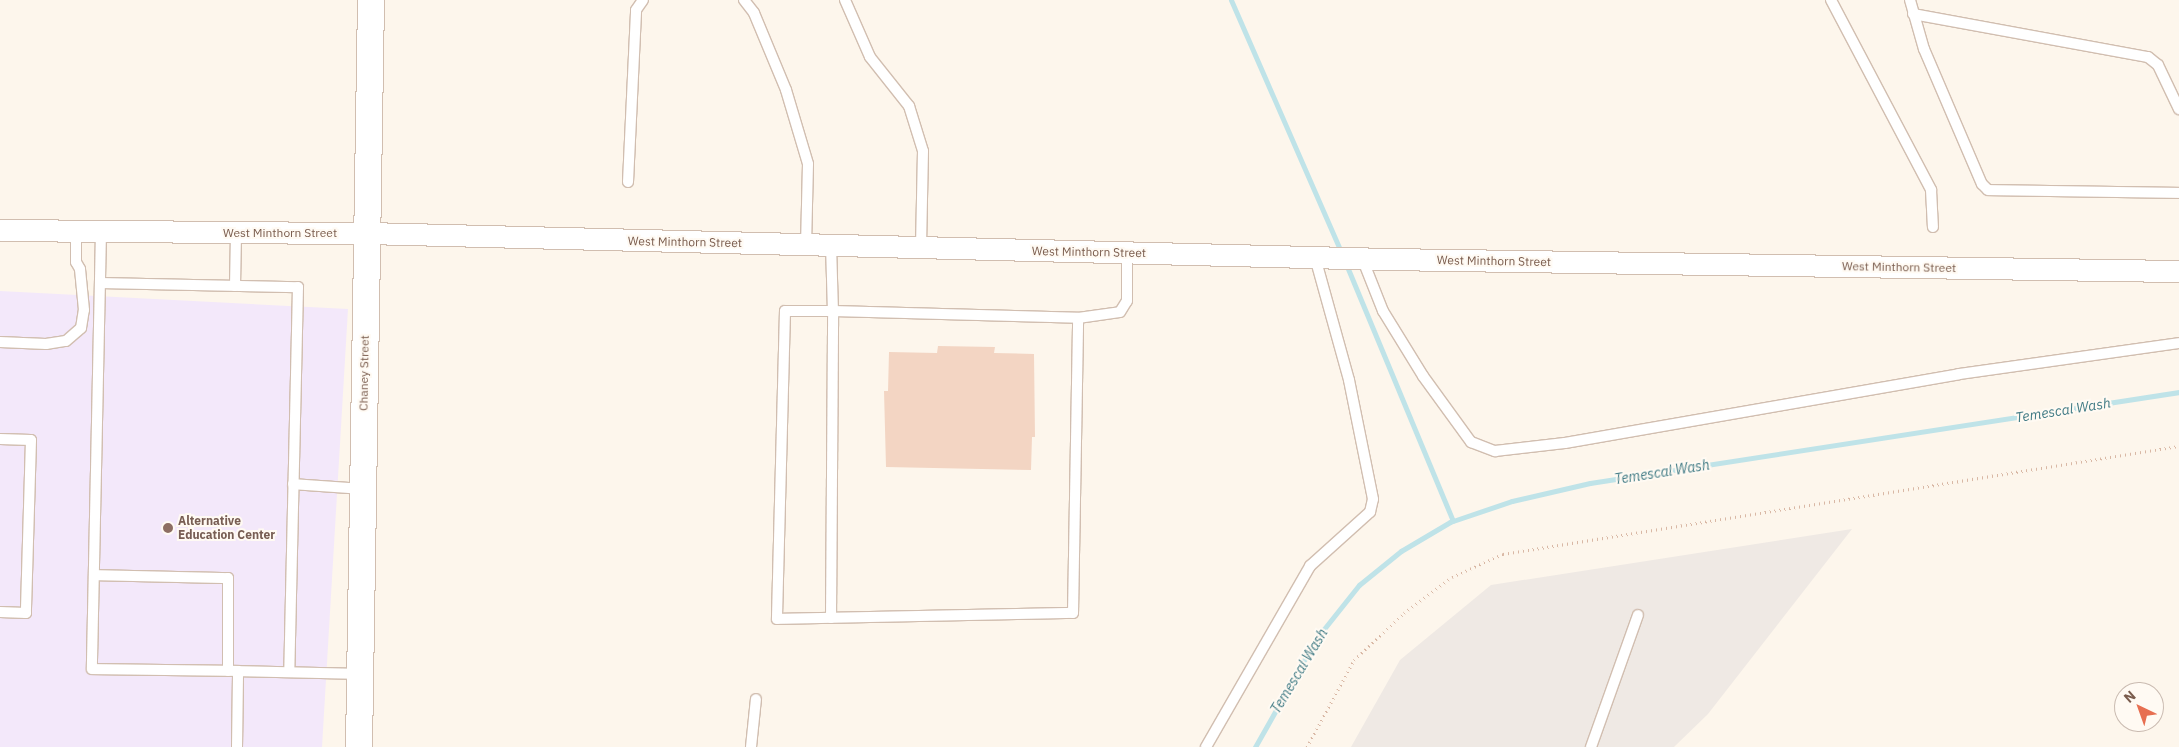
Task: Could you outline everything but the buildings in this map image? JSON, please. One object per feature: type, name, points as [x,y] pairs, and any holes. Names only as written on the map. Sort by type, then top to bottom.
[{"type":"street","name":"Chaney Street","points":[[358,747],[371,0]]},
{"type":"street","name":"West Minthorn Street","points":[[0,230],[367,234],[1386,259],[2179,272]]},
{"type":"lane","points":[[628,182],[636,10],[643,0]]},
{"type":"lane","points":[[744,0],[754,13],[786,90],[808,164],[806,245]]},
{"type":"lane","points":[[845,0],[870,56],[909,106],[923,151],[921,248]]},
{"type":"lane","points":[[1830,0],[1931,190],[1933,227]]},
{"type":"lane","points":[[1910,0],[1924,49],[1982,184],[1988,190],[2179,193]]},
{"type":"lane","points":[[1913,14],[2148,57],[2158,66],[2179,109]]},
{"type":"lane","points":[[0,342],[46,344],[66,341],[81,328],[84,310],[80,269],[76,262],[76,230]]},
{"type":"lane","points":[[101,231],[92,669],[358,674]]},
{"type":"lane","points":[[235,286],[236,232]]},
{"type":"lane","points":[[831,245],[833,311],[831,618]]},
{"type":"lane","points":[[1078,318],[1073,613],[778,619],[785,311],[1078,318],[1120,312],[1127,301],[1127,252]]},
{"type":"lane","points":[[1206,747],[1310,566],[1370,512],[1374,499],[1349,380],[1306,257]]},
{"type":"lane","points":[[1362,258],[1383,311],[1423,376],[1472,442],[1495,452],[1565,443],[1959,374],[2179,343]]},
{"type":"lane","points":[[100,283],[298,287],[289,672]]},
{"type":"lane","points":[[0,439],[31,440],[26,613],[0,612]]},
{"type":"lane","points":[[293,484],[362,490]]},
{"type":"lane","points":[[94,575],[228,578],[237,747]]},
{"type":"lane","points":[[1591,747],[1638,615]]},
{"type":"lane","points":[[751,747],[756,698]]},
{"type":"path","points":[[1307,747],[1354,660],[1404,613],[1452,577],[1503,554],[2179,446]]},
{"type":"shaded area","name":"Alternative Education Center","points":[[0,291],[348,309],[322,747],[0,747]]},
{"type":"shaded area","points":[[1852,529],[1708,714],[1674,747],[1351,747],[1400,660],[1491,585]]},
{"type":"waterway","points":[[1231,0],[1341,252]]},
{"type":"waterway","points":[[1346,264],[1453,521]]},
{"type":"waterway","name":"Temescal Wash","points":[[1255,747],[1316,639],[1359,585],[1401,551],[1450,522],[1512,501],[1590,483],[2179,392]]},
{"type":"place","name":"Alternative Education Center","points":[[168,528]]}]
